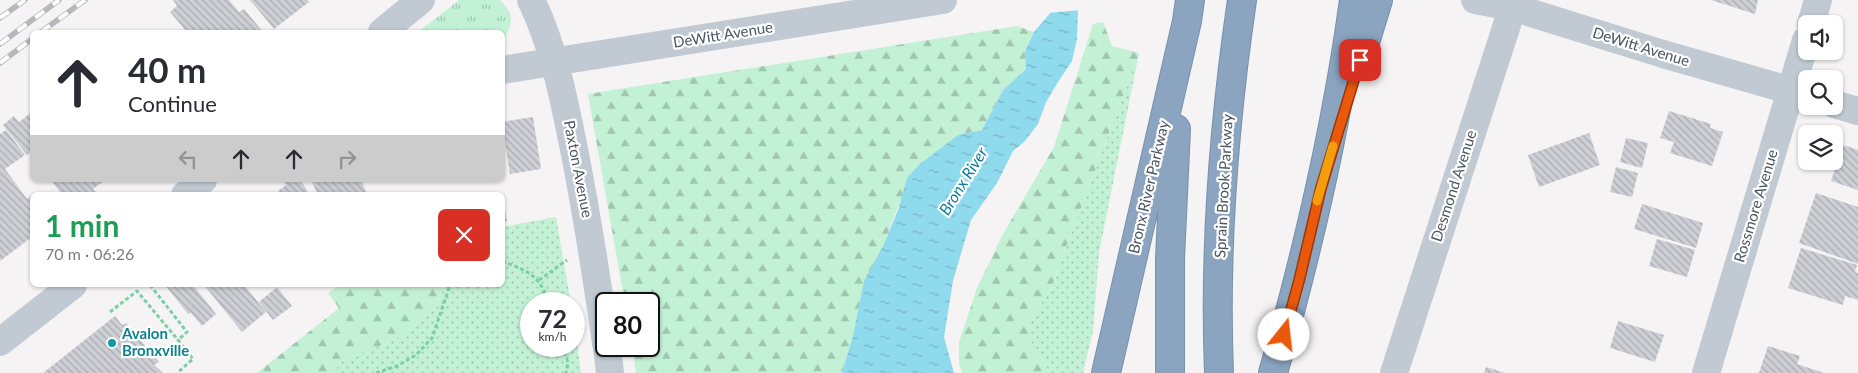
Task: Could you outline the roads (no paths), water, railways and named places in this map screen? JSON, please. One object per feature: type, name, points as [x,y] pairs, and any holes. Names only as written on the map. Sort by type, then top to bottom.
[{"type":"highway","name":"Sprain Brook Parkway","points":[[1219,373],[1219,269],[1223,172],[1231,78],[1242,0]]},
{"type":"highway","points":[[1273,373],[1299,281],[1321,188],[1340,93],[1354,0]]},
{"type":"highway","points":[[1321,188],[1378,0]]},
{"type":"highway","points":[[1170,373],[1171,211],[1177,115],[1188,10]]},
{"type":"highway","name":"Bronx River Parkway","points":[[1106,373],[1188,10]]},
{"type":"street","points":[[384,30],[421,0]]},
{"type":"street","name":"Paxton Avenue","points":[[531,0],[543,25],[555,61],[593,245],[599,292]]},
{"type":"street","name":"DeWitt Avenue","points":[[505,69],[943,0]]},
{"type":"street","name":"DeWitt Avenue","points":[[1475,0],[1514,3],[1663,54],[1798,93]]},
{"type":"street","points":[[1814,15],[1818,0]]},
{"type":"street","name":"Desmond Avenue","points":[[1394,373],[1514,3]]},
{"type":"street","name":"Rossmore Avenue","points":[[1706,373],[1798,96]]},
{"type":"street","points":[[1843,107],[1858,111]]},
{"type":"street","points":[[189,192],[201,182]]},
{"type":"street","points":[[0,342],[70,287]]},
{"type":"street","name":"Paxton Avenue","points":[[608,357],[610,373]]},
{"type":"water","name":"Bronx River","points":[[1078,10],[1077,39],[1072,61],[1046,102],[1038,124],[1025,141],[1013,151],[997,183],[971,220],[953,281],[944,337],[954,373],[842,373],[853,336],[864,281],[883,246],[898,210],[907,178],[920,164],[958,135],[982,130],[1003,90],[1026,69],[1025,51],[1034,32],[1052,11]]},
{"type":"railway","points":[[0,18],[25,0]]},
{"type":"railway","points":[[0,44],[59,0]]},
{"type":"railway","points":[[44,30],[85,0]]},
{"type":"railway","points":[[0,63],[30,40]]},
{"type":"place","name":"Avalon Bronxville","points":[[112,343]]}]
